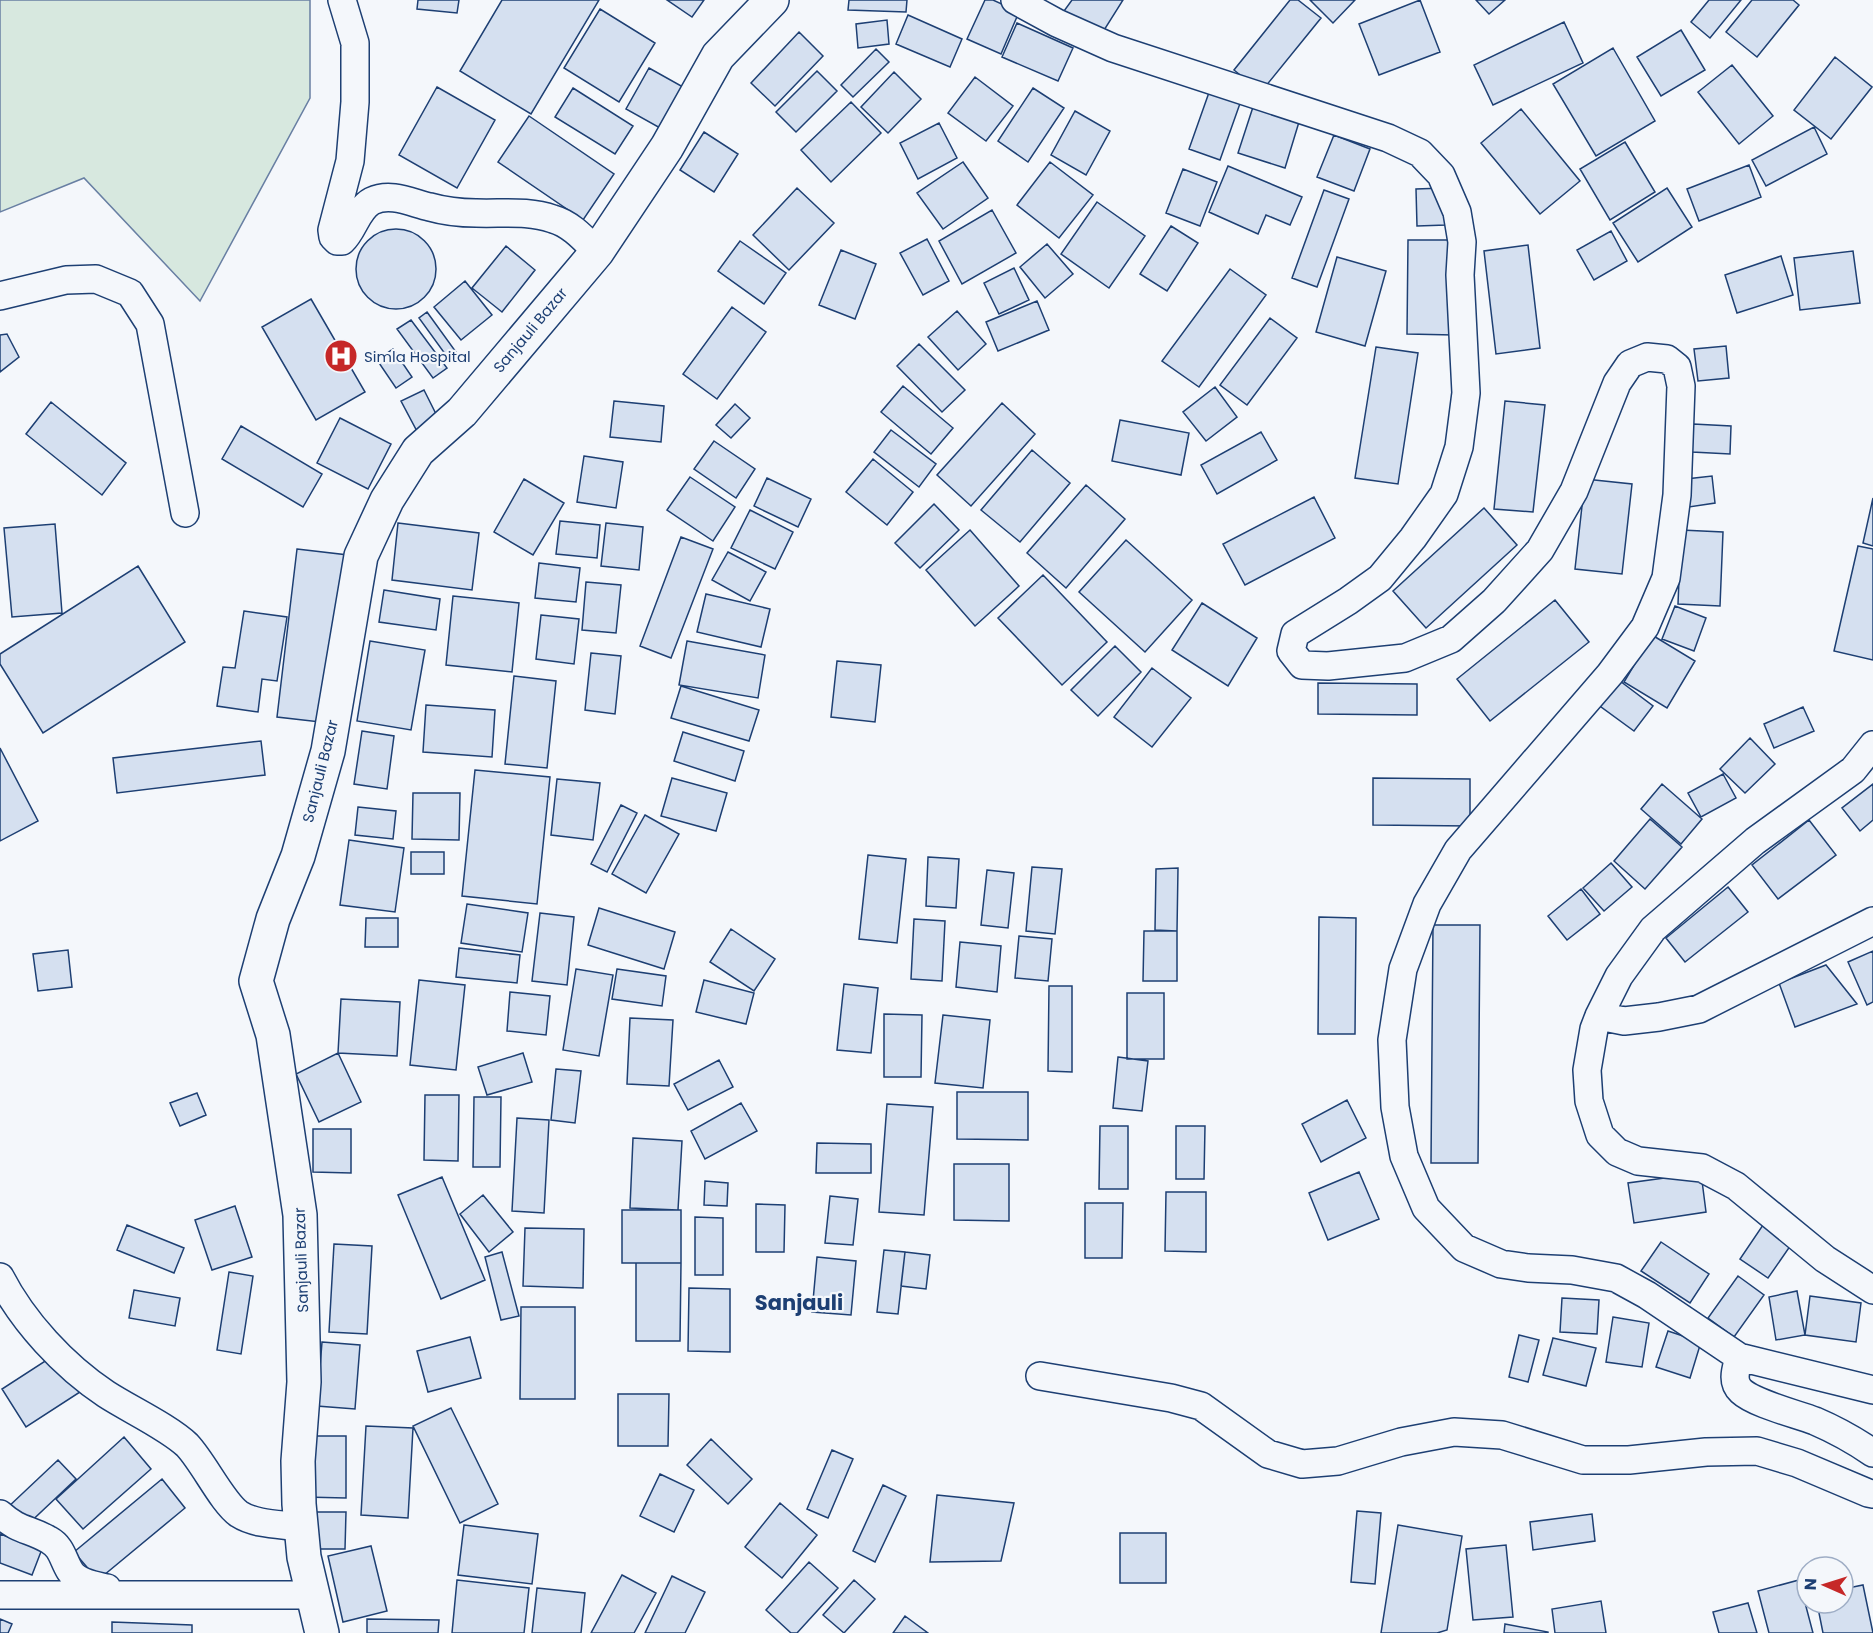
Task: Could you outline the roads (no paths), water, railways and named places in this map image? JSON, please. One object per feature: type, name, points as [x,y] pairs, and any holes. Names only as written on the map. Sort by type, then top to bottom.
[{"type":"main road","name":"Sanjauli Bazar","points":[[322,1633],[303,1557],[301,1527],[298,1461],[304,1382],[300,1215],[273,1035],[256,981],[273,919],[298,856],[328,751],[361,556],[387,500],[418,451],[462,412],[597,252],[667,147],[718,56],[772,0]]},
{"type":"street","points":[[342,0],[355,43],[355,102],[350,161],[332,230],[333,237],[337,241],[342,241],[349,235],[357,218],[370,202],[383,197],[432,208],[473,213],[530,213],[555,219],[573,229],[597,252]]},
{"type":"street","points":[[1015,0],[1056,23],[1113,48],[1388,138],[1420,153],[1442,175],[1457,212],[1462,242],[1460,275],[1466,393],[1459,447],[1444,494],[1413,538],[1380,578],[1295,634],[1292,651],[1302,665],[1328,666],[1405,658],[1451,639],[1494,601],[1540,550],[1574,491],[1617,383],[1630,364],[1647,357],[1667,359],[1677,367],[1681,386],[1677,495],[1666,578],[1645,627],[1610,674],[1458,850],[1427,904],[1403,969],[1392,1040],[1395,1107],[1404,1156],[1426,1208],[1464,1248],[1501,1264],[1572,1270],[1616,1278],[1647,1295],[1739,1357],[1873,1390]]},
{"type":"street","points":[[0,296],[66,280],[96,279],[130,293],[150,324],[184,513]]},
{"type":"street","points":[[1873,745],[1853,770],[1755,841],[1653,929],[1619,976],[1599,1016],[1594,1029],[1587,1070],[1589,1101],[1600,1135],[1617,1152],[1638,1161],[1702,1168],[1736,1185],[1825,1258],[1873,1290]]},
{"type":"street","points":[[1599,1016],[1624,1021],[1700,1009],[1873,921]]},
{"type":"street","points":[[0,1277],[35,1329],[71,1367],[104,1393],[185,1444],[204,1465],[223,1496],[238,1514],[254,1521],[301,1527]]},
{"type":"street","points":[[1739,1357],[1734,1376],[1740,1391],[1817,1422],[1849,1437],[1873,1452]]},
{"type":"street","points":[[1040,1376],[1171,1398],[1201,1406],[1268,1454],[1302,1464],[1338,1461],[1401,1442],[1454,1432],[1502,1435],[1583,1460],[1629,1460],[1706,1452],[1757,1451],[1797,1463],[1868,1494],[1873,1494]]},
{"type":"street","points":[[0,1514],[20,1529],[51,1540],[60,1549],[70,1572],[79,1580],[138,1595]]},
{"type":"street","points":[[0,1595],[312,1595]]},
{"type":"place","name":"Simla Hospital","points":[[341,356]]},
{"type":"district","name":"Sanjauli","points":[[799,1302]]}]
